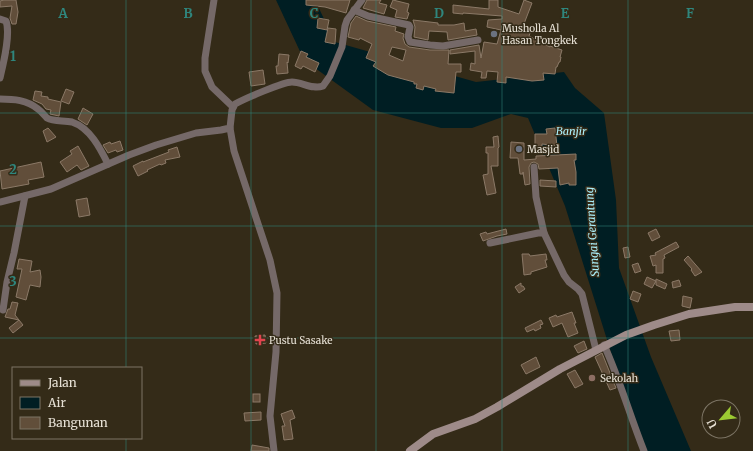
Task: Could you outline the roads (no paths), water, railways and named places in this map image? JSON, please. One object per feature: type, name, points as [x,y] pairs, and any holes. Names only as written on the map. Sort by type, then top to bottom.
[{"type":"street","points":[[214,0],[205,58],[205,71],[212,86],[233,107]]},
{"type":"street","points":[[274,451],[270,416],[275,358],[277,293],[270,260],[234,151],[230,128],[233,107],[236,103],[288,82],[322,86],[327,82],[342,47],[347,20],[362,0]]},
{"type":"street","points":[[354,10],[368,16],[409,25],[408,37],[410,42],[443,46],[478,40]]},
{"type":"street","points":[[0,19],[5,21],[7,28],[5,53],[0,78]]},
{"type":"street","points":[[0,99],[13,98],[25,101],[39,109],[48,118],[72,122],[83,128],[92,138],[108,164]]},
{"type":"street","points":[[0,202],[55,187],[135,152],[196,133],[230,128]]},
{"type":"street","points":[[534,167],[536,197],[544,233],[564,275],[582,294],[596,350]]},
{"type":"street","points":[[3,310],[6,282],[14,253],[25,196]]},
{"type":"street","points":[[490,243],[544,233]]},
{"type":"street","points":[[410,451],[433,434],[475,419],[560,369],[626,335],[654,324],[689,314],[735,307],[753,307]]},
{"type":"street","points":[[604,345],[618,379],[628,412],[644,451]]},
{"type":"water","name":"Banjir","points":[[276,0],[315,0],[335,42],[476,82],[564,72],[575,88],[604,113],[616,200],[619,268],[651,357],[691,451],[642,451],[565,206],[528,118],[511,114],[472,128],[441,128],[373,110],[304,60]]},
{"type":"place","name":"Musholla Al Hasan Tongkek","points":[[494,34]]},
{"type":"place","name":"Masjid","points":[[519,149]]},
{"type":"place","name":"Pustu Sasake","points":[[260,340]]},
{"type":"place","name":"Sekolah","points":[[592,378]]},
{"type":"water label","name":"Sungai Gerantung","points":[[592,232]]}]
